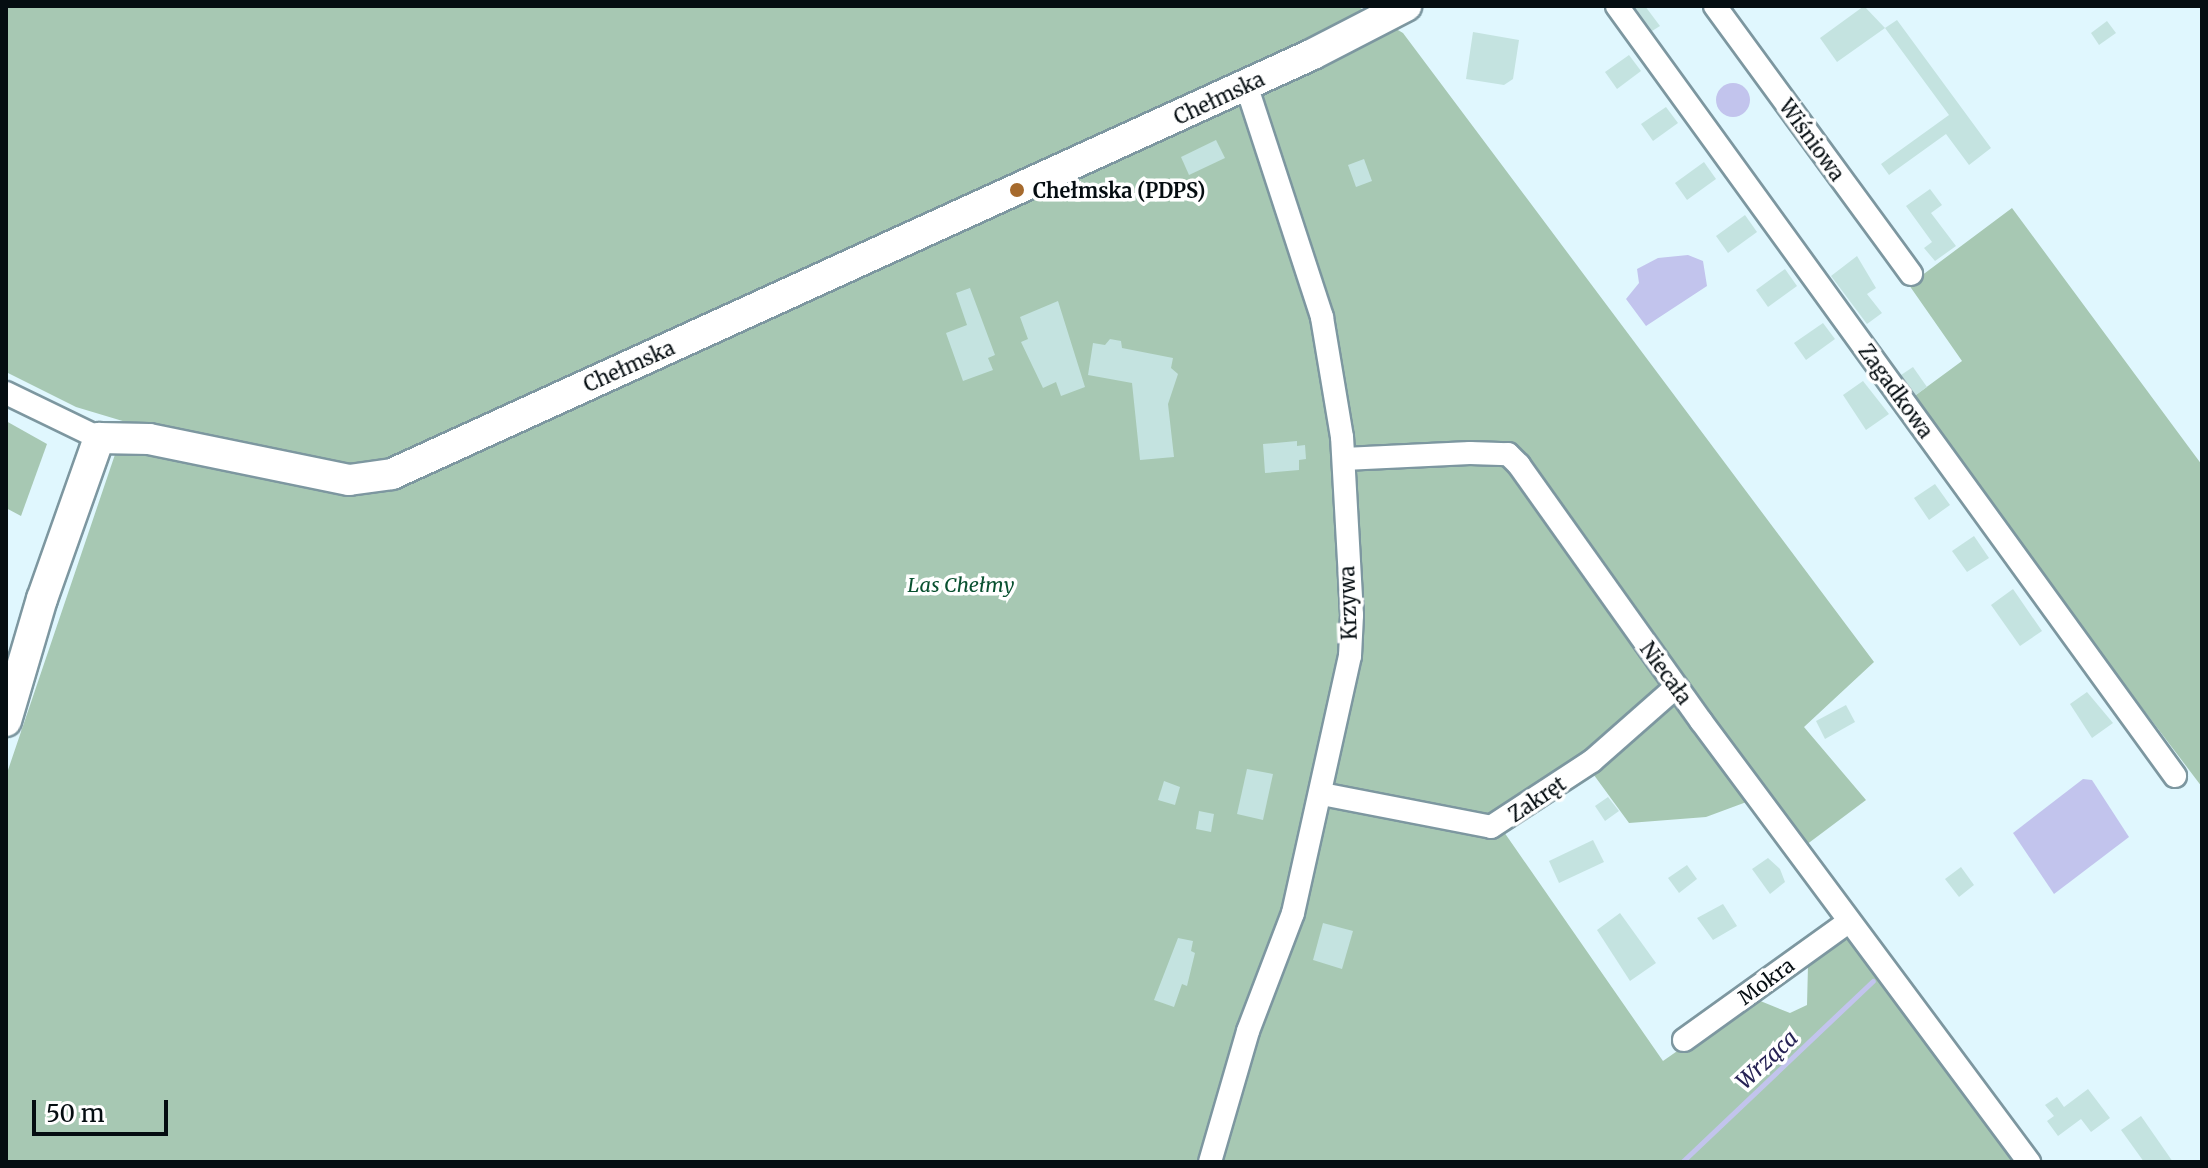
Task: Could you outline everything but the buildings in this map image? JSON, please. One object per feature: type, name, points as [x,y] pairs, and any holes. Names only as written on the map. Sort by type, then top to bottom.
[{"type":"street","name":"Zagadkowa","points":[[1617,6],[2175,776]]},
{"type":"street","name":"Wiśniowa","points":[[1715,6],[1911,274]]},
{"type":"street","name":"Chełmska","points":[[99,438],[149,439],[349,480],[392,474],[1246,85],[1388,11]]},
{"type":"street","name":"Krzywa","points":[[1210,1162],[1256,1009],[1293,913],[1322,794],[1350,656],[1344,459],[1322,317],[1246,85]]},
{"type":"street","points":[[6,393],[99,438],[42,599],[6,721]]},
{"type":"street","name":"Niecała","points":[[1344,459],[1508,454],[1848,922],[2029,1162]]},
{"type":"street","name":"Zakręt","points":[[1322,794],[1491,827],[1592,761],[1676,687]]},
{"type":"street","name":"Mokra","points":[[1684,1040],[1848,922]]},
{"type":"green space","name":"Las Chełmy","points":[[6,6],[1357,6],[1403,33],[1874,662],[1804,727],[1866,800],[1806,845],[1768,794],[1706,817],[1629,823],[1591,771],[1504,832],[1663,1061],[1753,998],[1790,1013],[1807,1005],[1808,965],[1850,937],[2020,1162],[6,1162],[6,776],[126,422],[76,407],[6,372]]},
{"type":"green space","points":[[2012,208],[2202,465],[2202,787],[1909,400],[1962,361],[1909,285]]},
{"type":"green space","points":[[6,421],[47,444],[21,516],[6,508]]},
{"type":"water","points":[[1733,83],[1745,88],[1750,100],[1745,112],[1733,117],[1721,112],[1716,100],[1721,88]]},
{"type":"water","points":[[1688,255],[1703,261],[1707,286],[1646,326],[1626,299],[1639,283],[1637,269],[1658,258]]},
{"type":"water","points":[[2083,779],[2092,780],[2129,837],[2054,894],[2013,833]]},
{"type":"waterway","name":"Wrząca","points":[[1682,1162],[1873,981]]},
{"type":"place","name":"Chełmska (PDPS)","points":[[1017,190]]}]
